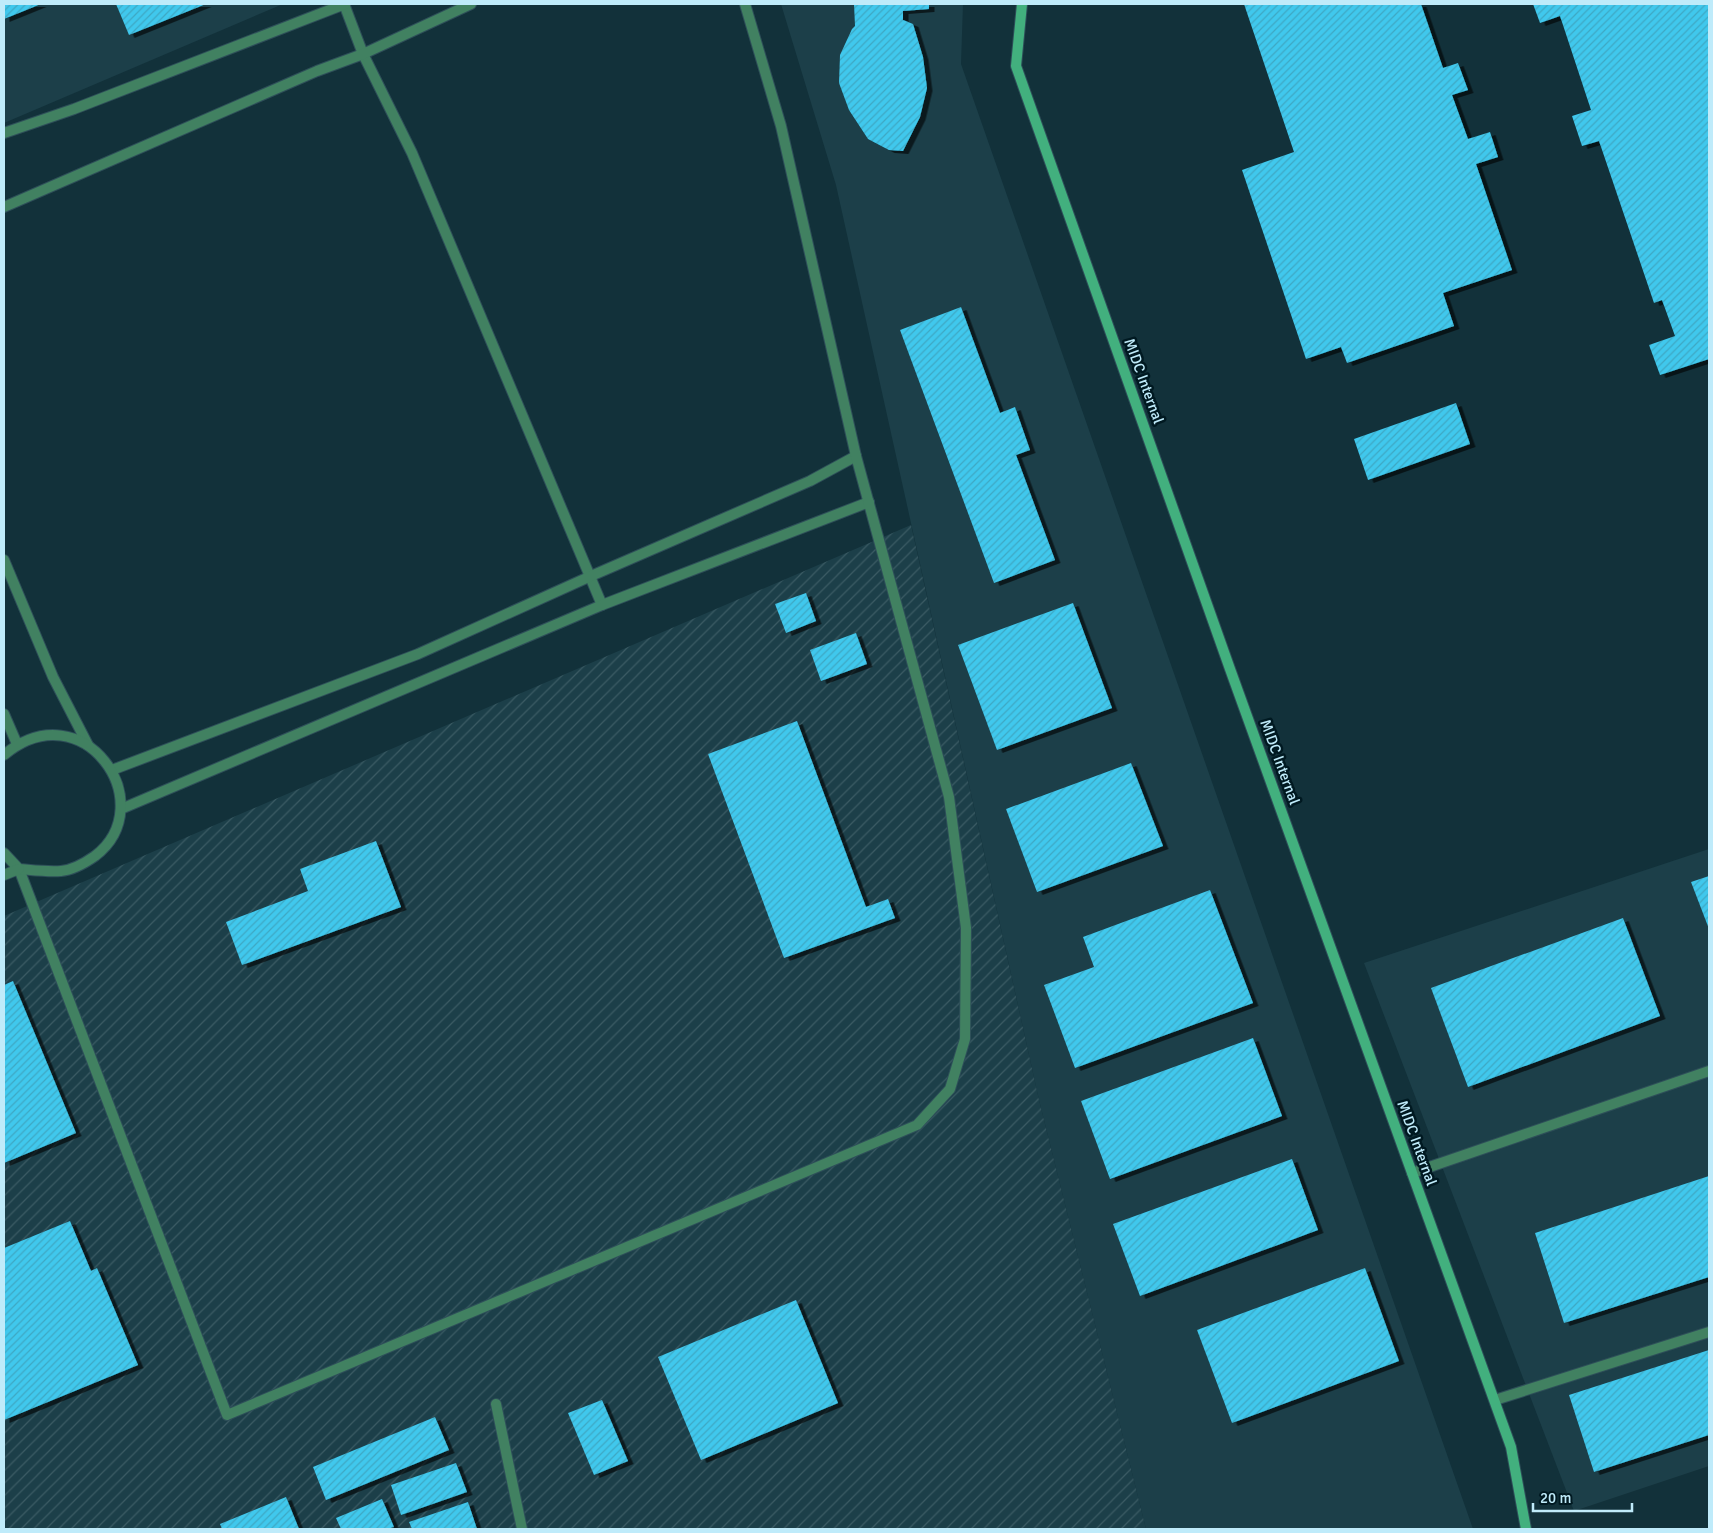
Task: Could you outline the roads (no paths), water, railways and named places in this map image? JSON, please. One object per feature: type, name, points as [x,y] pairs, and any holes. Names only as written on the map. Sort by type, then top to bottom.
[{"type":"street","points":[[4,133],[74,109],[345,4],[363,54],[412,153],[602,605]]},
{"type":"street","points":[[4,207],[317,71],[363,54],[471,4]]},
{"type":"street","points":[[4,853],[19,869],[227,1415],[917,1125],[950,1089],[965,1039],[966,928],[949,797],[856,456],[781,126],[745,4]]},
{"type":"street","name":"MIDC Internal","points":[[1022,4],[1016,66],[1227,660],[1495,1400],[1511,1447],[1526,1529]]},
{"type":"street","points":[[112,770],[418,654],[591,576],[810,481],[856,456]]},
{"type":"street","points":[[121,809],[602,605],[869,502]]},
{"type":"street","points":[[4,560],[54,677],[88,745]]},
{"type":"street","points":[[4,714],[17,744]]},
{"type":"street","points":[[4,755],[17,744],[34,737],[53,735],[71,738],[88,745],[100,755],[112,770],[119,789],[121,809],[111,838],[102,850],[84,864],[62,871],[19,869],[4,875]]},
{"type":"street","points":[[1412,1173],[1709,1071]]},
{"type":"street","points":[[1495,1400],[1709,1332]]},
{"type":"street","points":[[496,1404],[522,1529]]}]
